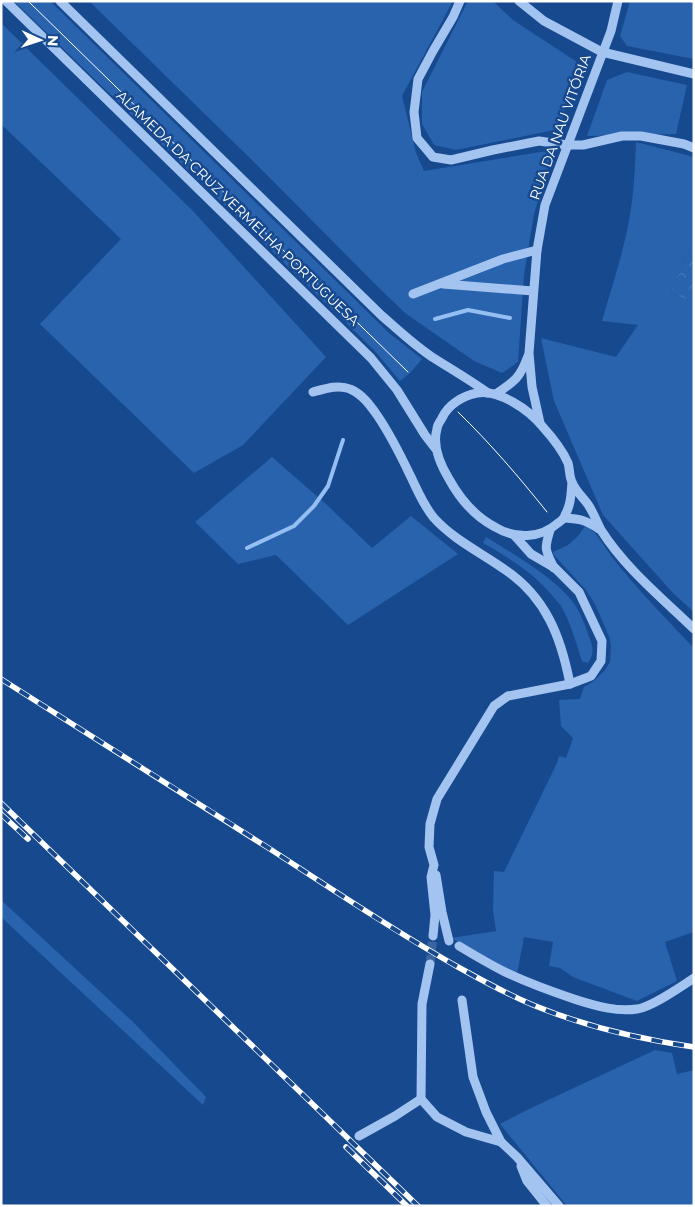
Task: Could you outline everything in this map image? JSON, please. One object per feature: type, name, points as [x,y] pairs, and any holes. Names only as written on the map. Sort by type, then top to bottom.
[{"type":"street","name":"ALAMEDA DA CRUZ VERMELHA PORTUGUESA","points":[[6,1],[371,358],[397,390],[435,448]]},
{"type":"street","name":"ALAMEDA DA CRUZ VERMELHA PORTUGUESA","points":[[60,1],[380,315],[431,356],[492,394]]},
{"type":"street","points":[[460,1],[418,79],[414,112],[418,138],[433,157],[451,160],[539,141],[583,145],[622,136],[641,136],[684,144],[694,148]]},
{"type":"street","points":[[519,1],[544,21],[602,52],[694,74]]},
{"type":"street","name":"RUA DA NAU VITÓRIA","points":[[540,423],[532,387],[529,353],[537,250],[545,205],[611,31],[618,1]]},
{"type":"street","points":[[413,294],[503,259],[537,250]]},
{"type":"street","points":[[440,283],[533,291]]},
{"type":"street","name":"RUA DA NAU VITÓRIA","points":[[492,394],[515,380],[522,370],[529,353]]},
{"type":"street","points":[[313,392],[331,387],[349,388],[368,402],[387,430],[431,514],[453,536],[506,569],[532,593],[553,626],[560,644],[570,684]]},
{"type":"street","points":[[477,393],[492,394],[520,407],[540,423],[556,442],[568,464],[572,482],[571,500],[565,518],[550,530],[532,536],[514,535],[495,528],[467,506],[456,492],[441,466],[435,448],[436,429],[445,412],[460,399],[477,393]]},
{"type":"street","points":[[572,482],[588,505],[601,530],[620,555],[638,576],[694,629]]},
{"type":"street","points":[[565,518],[581,519],[601,530]]},
{"type":"street","points":[[550,530],[546,552],[554,568]]},
{"type":"street","points":[[449,941],[429,847],[430,824],[437,799],[494,706],[508,696],[570,684],[591,676],[601,662],[602,641],[579,592],[554,568],[531,554],[514,535]]},
{"type":"street","points":[[433,936],[435,915],[431,877],[434,865]]},
{"type":"street","points":[[459,946],[506,973],[556,993],[608,1008],[638,1009],[673,992],[694,978]]},
{"type":"street","points":[[430,964],[422,1004],[421,1099],[437,1117],[466,1132],[501,1142]]},
{"type":"street","points":[[462,1000],[473,1078],[486,1112],[501,1142],[517,1157],[559,1206]]},
{"type":"street","points":[[359,1136],[421,1099]]},
{"type":"street","points":[[517,1157],[527,1181],[547,1206]]},
{"type":"green space","points":[[14,1],[50,1],[389,333],[422,359],[410,373],[400,381],[374,350]]},
{"type":"green space","points":[[89,1],[453,1],[402,96],[416,153],[424,171],[553,150],[534,214],[524,275],[518,362],[502,373],[474,361],[405,313]]},
{"type":"green space","points":[[468,1],[493,1],[513,20],[580,64],[559,129],[456,150],[434,145],[422,124],[422,92]]},
{"type":"green space","points":[[630,1],[694,1],[694,59],[627,46],[620,36]]},
{"type":"green space","points":[[1,23],[192,210],[326,357],[243,445],[194,473],[40,324],[121,239],[1,124]]},
{"type":"green space","points":[[627,72],[687,85],[676,134],[587,136],[607,80]]},
{"type":"green space","points":[[636,142],[694,157],[694,241],[670,293],[694,303],[694,612],[673,593],[603,515],[554,401],[541,338],[616,357],[638,325],[602,321],[618,268],[627,228],[633,188]]},
{"type":"green space","points":[[694,241],[694,303],[670,293]]},
{"type":"green space","points":[[272,457],[327,505],[372,548],[411,516],[458,554],[348,625],[276,555],[238,564],[195,522]]},
{"type":"green space","points":[[586,525],[598,537],[634,583],[694,648],[694,932],[665,942],[677,981],[637,1001],[573,977],[560,968],[549,966],[553,942],[524,937],[517,974],[451,938],[496,931],[493,910],[494,871],[504,872],[559,756],[566,758],[573,738],[561,726],[559,700],[580,699],[584,687],[594,681],[610,662],[610,639],[595,604],[586,590],[553,554],[553,552],[568,545]]},
{"type":"green space","points":[[486,537],[546,576],[567,595],[579,612],[592,645],[593,651],[588,663],[582,661],[560,604],[528,572],[483,543]]},
{"type":"green space","points":[[1,900],[133,1022],[206,1097],[203,1105],[1,917]]},
{"type":"green space","points":[[655,1050],[672,1053],[677,1074],[694,1070],[694,1206],[567,1206],[500,1124]]},
{"type":"waterway","points":[[435,319],[468,310],[510,318]]},
{"type":"waterway","points":[[247,548],[294,526],[314,506],[328,486],[343,440]]},
{"type":"tunnel","points":[[430,964],[433,936]]},
{"type":"tram line","points":[[28,1],[408,372]]},
{"type":"tram line","points":[[458,412],[504,460],[547,512]]},
{"type":"railway","points":[[1,679],[387,924],[486,982],[552,1013],[632,1036],[694,1047]]},
{"type":"railway","points":[[1,803],[418,1206]]},
{"type":"railway","points":[[1,814],[28,839]]},
{"type":"railway","points":[[346,1147],[407,1206]]}]
